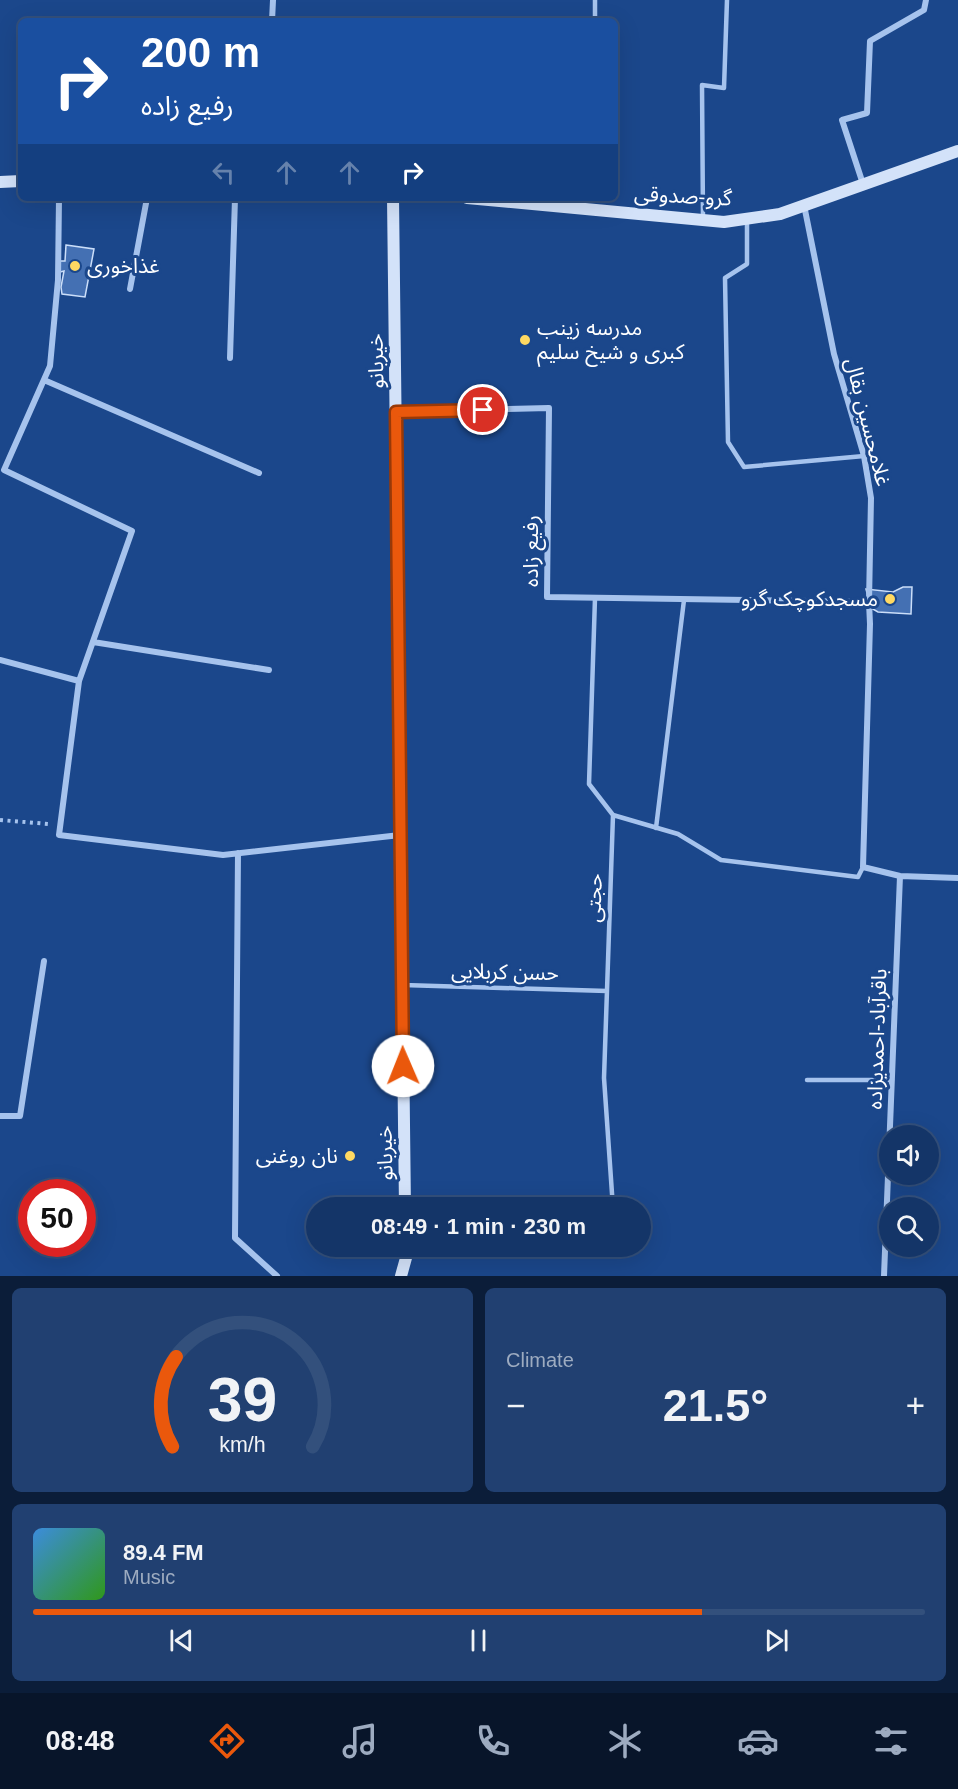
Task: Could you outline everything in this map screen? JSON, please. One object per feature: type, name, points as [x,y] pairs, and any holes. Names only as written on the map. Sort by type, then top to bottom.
[{"type":"main road","name":"گرو-صدوقی","points":[[527,201],[568,203],[724,222],[780,214],[958,151]]},
{"type":"main road","points":[[0,182],[18,181]]},
{"type":"main road","name":"خیربانو","points":[[393,201],[405,1197]]},
{"type":"main road","points":[[401,1276],[406,1257]]},
{"type":"street","points":[[272,18],[273,0]]},
{"type":"street","points":[[863,184],[842,120],[867,113],[870,41],[924,10],[926,0]]},
{"type":"street","points":[[59,201],[58,280],[50,366],[4,470],[132,531],[79,681],[59,835],[223,855],[401,835]]},
{"type":"street","points":[[130,289],[146,201]]},
{"type":"street","points":[[230,358],[235,201]]},
{"type":"street","name":"غلامحسین بقال","points":[[804,205],[834,354],[864,456],[871,498],[863,867]]},
{"type":"street","points":[[44,380],[259,472]]},
{"type":"street","name":"رفیع زاده","points":[[396,412],[549,408],[547,597],[869,602]]},
{"type":"street","points":[[93,642],[269,670]]},
{"type":"street","points":[[0,660],[79,681]]},
{"type":"street","points":[[238,853],[236,1238],[277,1276]]},
{"type":"street","points":[[863,867],[900,876],[958,878]]},
{"type":"street","name":"باقرآباد-احمدیزاده","points":[[884,1276],[900,876]]},
{"type":"street","points":[[0,1116],[20,1116],[44,961]]},
{"type":"lane","points":[[595,0],[595,18]]},
{"type":"lane","points":[[703,220],[702,85],[724,88],[728,0]]},
{"type":"lane","points":[[747,219],[747,264],[725,278],[728,442],[744,467],[864,456]]},
{"type":"lane","points":[[595,598],[588,784],[613,815],[678,834],[722,860],[858,877],[863,867]]},
{"type":"lane","points":[[656,828],[684,600]]},
{"type":"lane","name":"حجتی","points":[[612,1197],[604,1078],[613,815]]},
{"type":"lane","name":"حسن کربلایی","points":[[402,986],[607,991]]},
{"type":"lane","points":[[807,1080],[892,1080]]},
{"type":"path","points":[[0,820],[61,825]]},
{"type":"building","name":"غذاخوری","points":[[66,245],[94,249],[85,297],[62,294],[64,271],[60,272],[60,261],[65,261]]},
{"type":"building","name":"مسجدکوچک گرو","points":[[903,587],[912,587],[911,614],[878,612],[871,608],[866,589],[893,592]]},
{"type":"place","name":"غذاخوری","points":[[75,266]]},
{"type":"place","name":"مدرسه زینب کبری و شیخ سلیم","points":[[525,340]]},
{"type":"place","name":"مسجدکوچک گرو","points":[[890,599]]},
{"type":"place","name":"نان روغنی","points":[[350,1156]]},
{"type":"route","points":[[403,1066],[396,412],[483,410]]}]
